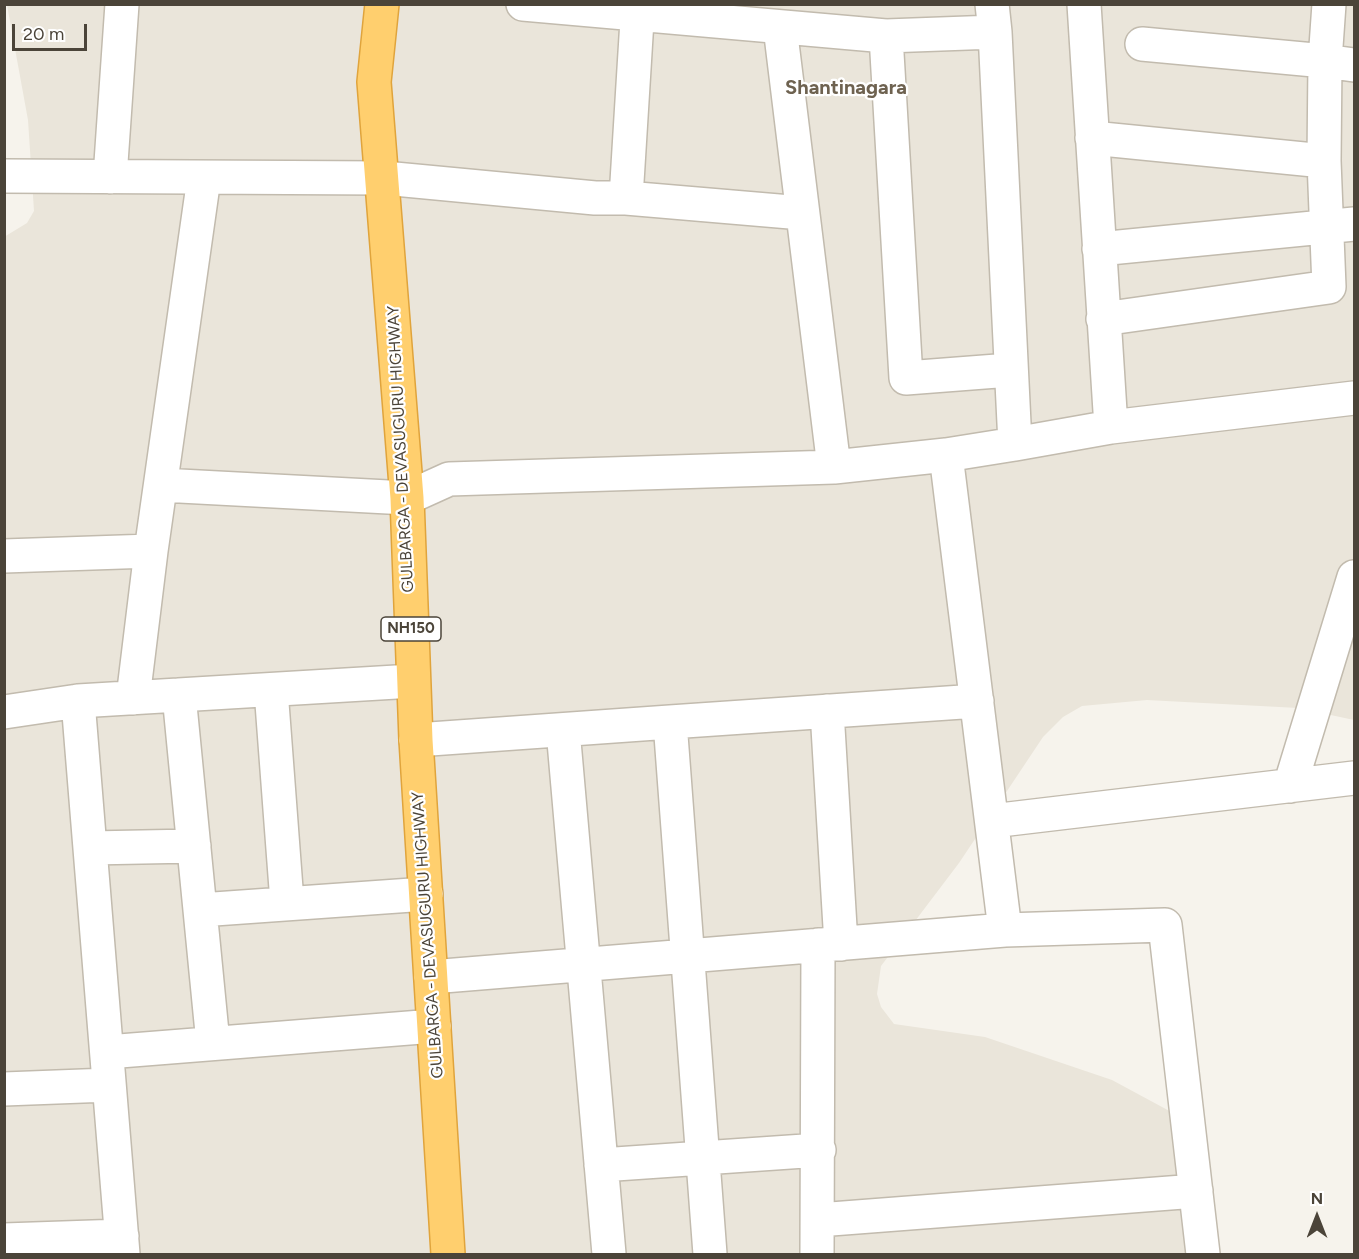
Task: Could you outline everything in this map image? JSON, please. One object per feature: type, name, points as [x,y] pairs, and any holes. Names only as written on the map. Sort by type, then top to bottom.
[{"type":"highway","name":"GULBARGA - DEVASUGURU HIGHWAY","points":[[382,4],[374,82],[384,178],[407,498],[416,740],[448,1254]]},
{"type":"street","points":[[110,177],[122,4]]},
{"type":"street","points":[[523,4],[637,9],[780,27],[886,36],[994,18],[1015,444]]},
{"type":"street","points":[[1084,4],[1102,319],[1111,426]]},
{"type":"street","points":[[1102,319],[1342,286],[1340,226],[1324,161],[1340,63],[1329,4]]},
{"type":"street","points":[[626,198],[637,9]]},
{"type":"street","points":[[780,27],[834,467]]},
{"type":"street","points":[[886,36],[906,378],[1010,370]]},
{"type":"street","points":[[1142,44],[1340,63]]},
{"type":"street","points":[[1092,138],[1324,161]]},
{"type":"street","points":[[4,176],[384,178],[596,198],[626,198],[802,213]]},
{"type":"street","points":[[134,698],[151,551],[204,178]]},
{"type":"street","points":[[1098,249],[1340,226]]},
{"type":"street","points":[[161,485],[407,498],[449,479],[834,467],[946,455],[1111,426],[1354,398]]},
{"type":"street","points":[[946,455],[1005,930]]},
{"type":"street","points":[[4,556],[151,551]]},
{"type":"street","points":[[1290,786],[1354,577]]},
{"type":"street","points":[[4,712],[78,701],[413,681]]},
{"type":"street","points":[[271,690],[287,902]]},
{"type":"street","points":[[179,695],[213,1043]]},
{"type":"street","points":[[4,1240],[123,1245],[78,701]]},
{"type":"street","points":[[416,740],[977,701]]},
{"type":"street","points":[[817,1254],[819,1150],[830,944],[827,711]]},
{"type":"street","points":[[670,722],[710,1254]]},
{"type":"street","points":[[563,730],[609,1254]]},
{"type":"street","points":[[992,821],[1354,778]]},
{"type":"street","points":[[90,848],[194,846]]},
{"type":"street","points":[[200,910],[287,902],[426,894]]},
{"type":"street","points":[[431,977],[1005,930],[1165,926],[1203,1254]]},
{"type":"street","points":[[107,1052],[434,1026]]},
{"type":"street","points":[[4,1089],[109,1085]]},
{"type":"street","points":[[601,1165],[819,1150]]},
{"type":"street","points":[[818,1220],[1196,1191]]},
{"type":"shaded area","points":[[7,5],[1354,5],[1354,720],[1298,708],[1147,700],[1082,706],[1063,717],[1043,737],[959,863],[881,966],[877,994],[881,1007],[894,1024],[985,1037],[1112,1080],[1175,1114],[1194,1254],[5,1254],[4,237],[27,223],[34,211],[28,120]]},
{"type":"district","name":"Shantinagara","points":[[846,88]]}]
